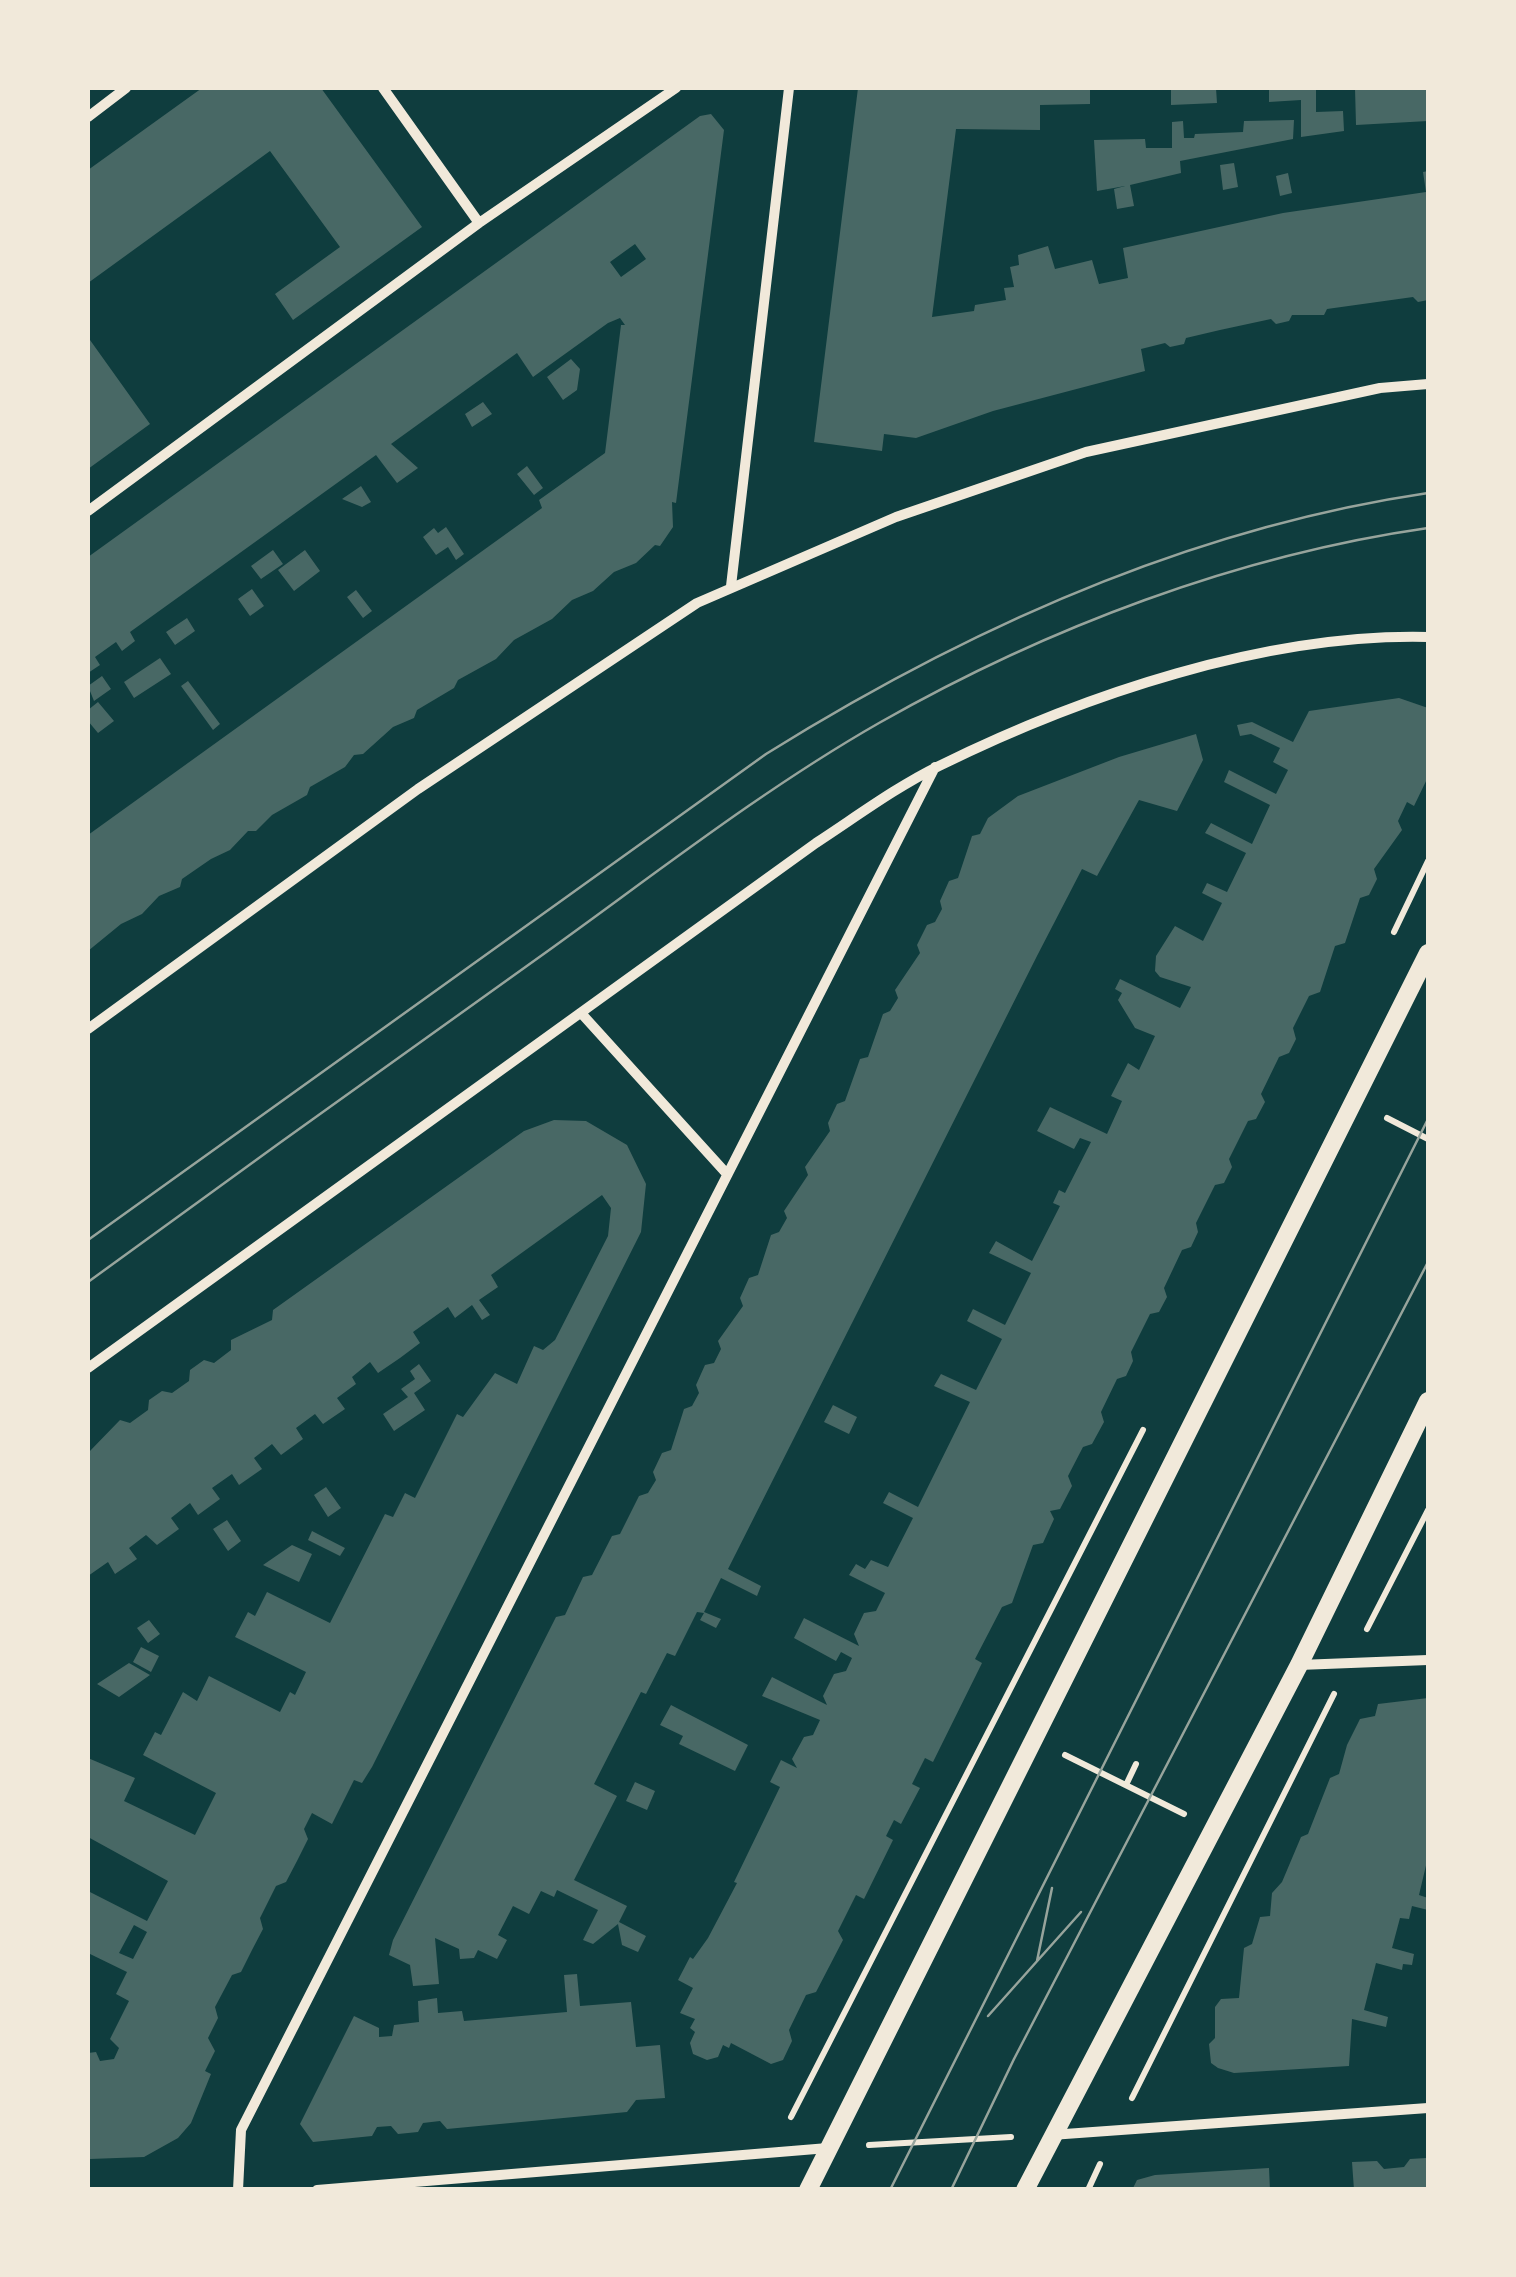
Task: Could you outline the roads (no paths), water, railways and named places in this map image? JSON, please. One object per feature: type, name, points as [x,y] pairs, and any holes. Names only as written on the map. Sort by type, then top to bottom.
[{"type":"street","points":[[88,116],[126,88]]},
{"type":"street","points":[[382,88],[479,223]]},
{"type":"street","points":[[88,511],[479,223],[676,88]]},
{"type":"street","points":[[731,586],[790,88]]},
{"type":"street","points":[[88,1029],[418,789],[663,625],[731,586],[896,516],[1086,452],[1344,395],[1428,384]]},
{"type":"street","points":[[88,1368],[816,843],[936,768],[1082,703],[1234,658],[1396,636],[1428,637]]},
{"type":"street","points":[[238,2190],[236,2161],[241,2130],[936,768]]},
{"type":"street","points":[[808,2190],[1428,953]]},
{"type":"street","points":[[582,1013],[726,1173]]},
{"type":"street","points":[[1025,2190],[1299,1665],[1428,1401]]},
{"type":"street","points":[[1299,1665],[1428,1660]]},
{"type":"street","points":[[1051,2135],[1428,2108]]},
{"type":"street","points":[[317,2190],[828,2148]]},
{"type":"tram line","points":[[88,1240],[766,754],[843,708],[1001,625],[1167,558],[1340,509],[1428,493]]},
{"type":"tram line","points":[[88,1282],[706,836],[879,723],[1009,656],[1145,600],[1286,556],[1428,528]]},
{"type":"tram line","points":[[890,2190],[1428,1119]]},
{"type":"tram line","points":[[951,2190],[1014,2059],[1428,1262]]},
{"type":"tram line","points":[[1037,1961],[1052,1888]]},
{"type":"tram line","points":[[988,2016],[1081,1912]]}]
